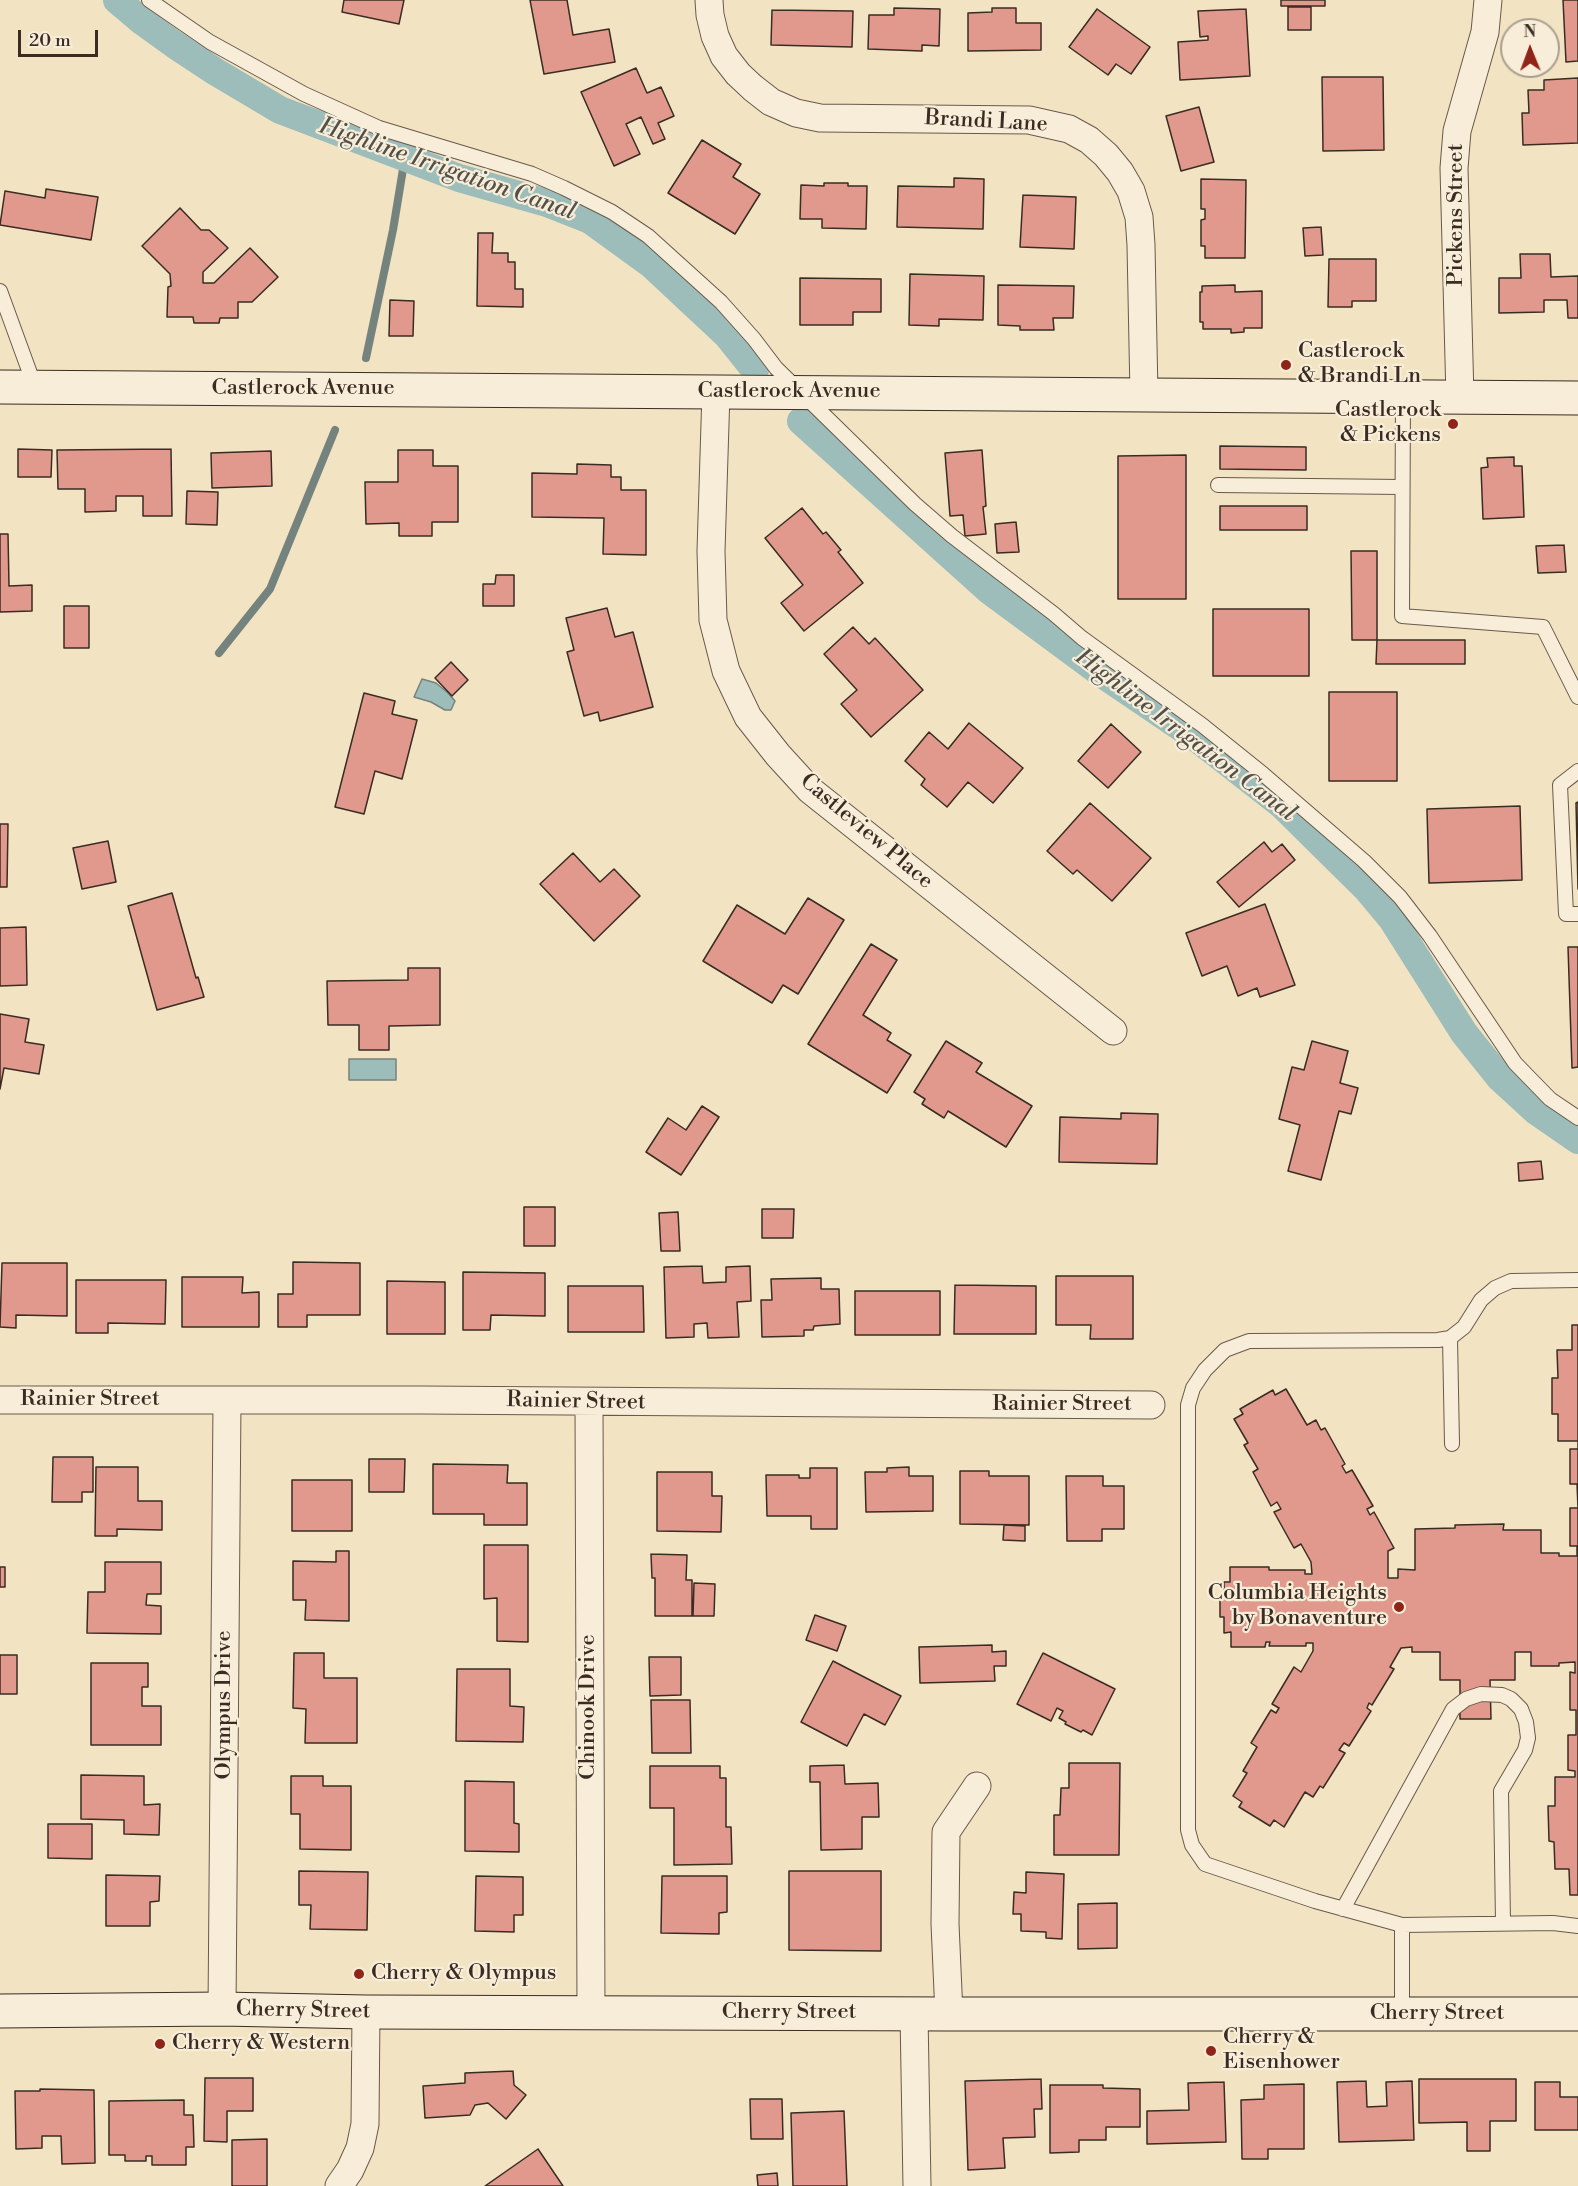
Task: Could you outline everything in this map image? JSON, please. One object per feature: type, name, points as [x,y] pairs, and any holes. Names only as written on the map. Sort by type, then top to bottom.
[{"type":"street","name":"Brandi Lane","points":[[709,0],[715,36],[724,56],[753,88],[771,102],[796,113],[820,118],[1029,120],[1069,129],[1098,148],[1120,172],[1131,191],[1139,218],[1144,395]]},
{"type":"street","name":"Pickens Street","points":[[1460,398],[1454,168],[1458,131],[1485,32],[1488,0]]},
{"type":"street","name":"Castlerock Avenue","points":[[0,387],[1578,398]]},
{"type":"street","name":"Castleview Place","points":[[716,392],[711,551],[712,620],[726,671],[748,717],[778,756],[810,790],[1113,1031]]},
{"type":"street","name":"Rainier Street","points":[[0,1400],[422,1400],[1151,1405]]},
{"type":"street","name":"Olympus Drive","points":[[222,2009],[227,1401]]},
{"type":"street","name":"Chinook Drive","points":[[589,1402],[591,2012]]},
{"type":"street","points":[[949,2014],[945,1924],[946,1832],[977,1786]]},
{"type":"street","name":"Cherry Street","points":[[0,2011],[222,2009],[366,2012],[1578,2014]]},
{"type":"street","points":[[339,2186],[350,2170],[360,2148],[365,2124],[366,2012]]},
{"type":"street","points":[[914,2014],[917,2186]]},
{"type":"lane","points":[[149,0],[210,42],[304,94],[379,128],[532,174],[612,212],[648,236],[713,294],[754,339],[776,368],[915,504],[952,536],[1114,662],[1202,725],[1364,861],[1400,897],[1430,936],[1515,1063],[1550,1099],[1578,1118]]},
{"type":"lane","points":[[0,291],[35,387]]},
{"type":"lane","points":[[1403,397],[1402,616],[1543,627],[1578,697]]},
{"type":"lane","points":[[1218,485],[1402,487]]},
{"type":"lane","points":[[1578,771],[1560,785],[1566,914],[1578,914]]},
{"type":"lane","points":[[1578,1280],[1511,1281],[1495,1288],[1481,1300],[1464,1327],[1450,1338],[1438,1340],[1249,1341],[1225,1350],[1205,1370],[1193,1388],[1188,1405],[1188,1830],[1192,1845],[1205,1863],[1315,1901],[1402,1925],[1552,1923],[1578,1926]]},
{"type":"lane","points":[[1450,1338],[1452,1444]]},
{"type":"lane","points":[[1343,1909],[1453,1709],[1466,1699],[1481,1694],[1502,1695],[1521,1709],[1526,1722],[1528,1738],[1525,1750],[1501,1791],[1503,1923]]},
{"type":"lane","points":[[1401,2014],[1402,1925]]},
{"type":"water","points":[[422,679],[436,683],[448,693],[455,701],[451,710],[445,710],[431,702],[414,697]]},
{"type":"water","points":[[349,1059],[396,1059],[396,1080],[349,1080]]},
{"type":"building","points":[[344,0],[404,0],[399,24],[342,12]]},
{"type":"building","points":[[530,0],[567,0],[573,35],[609,29],[615,62],[544,74]]},
{"type":"building","points":[[1281,0],[1325,0],[1325,6],[1281,6]]},
{"type":"building","points":[[1563,0],[1578,0],[1578,61],[1566,62]]},
{"type":"building","points":[[1288,7],[1311,7],[1311,30],[1288,30]]},
{"type":"building","points":[[894,8],[940,9],[939,46],[922,45],[922,51],[868,49],[869,15],[894,15]]},
{"type":"building","points":[[992,8],[1016,8],[1016,23],[1041,23],[1041,50],[968,51],[968,13],[992,12]]},
{"type":"building","points":[[1097,9],[1150,47],[1131,74],[1116,64],[1108,75],[1069,47]]},
{"type":"building","points":[[1246,9],[1250,76],[1180,80],[1178,42],[1208,40],[1208,36],[1200,37],[1198,11]]},
{"type":"building","points":[[772,10],[853,11],[852,47],[771,45]]},
{"type":"building","points":[[636,68],[647,93],[661,87],[674,116],[658,123],[665,139],[653,144],[641,117],[626,124],[640,154],[614,166],[581,92]]},
{"type":"building","points":[[1322,77],[1383,77],[1384,150],[1323,151]]},
{"type":"building","points":[[1578,78],[1578,143],[1523,145],[1522,113],[1529,113],[1528,90],[1544,90],[1544,80]]},
{"type":"building","points":[[1199,107],[1214,162],[1181,171],[1166,116]]},
{"type":"building","points":[[702,140],[741,164],[733,177],[760,194],[735,234],[668,193]]},
{"type":"building","points":[[954,178],[984,179],[983,229],[897,227],[898,186],[954,187]]},
{"type":"building","points":[[1201,179],[1246,180],[1245,258],[1205,258],[1205,246],[1201,246],[1201,220],[1205,219],[1205,209],[1201,209]]},
{"type":"building","points":[[824,183],[867,186],[866,229],[822,228],[822,219],[800,219],[801,185],[824,186]]},
{"type":"building","points":[[46,189],[98,197],[91,240],[0,225],[5,191],[45,198]]},
{"type":"building","points":[[1023,195],[1076,197],[1074,249],[1020,247]]},
{"type":"building","points":[[180,208],[201,230],[209,230],[228,248],[203,272],[203,283],[214,283],[250,248],[278,277],[252,302],[238,302],[238,318],[220,318],[219,323],[194,323],[193,317],[167,317],[168,287],[171,286],[170,274],[142,246]]},
{"type":"building","points":[[1321,227],[1323,255],[1305,256],[1303,228]]},
{"type":"building","points":[[478,233],[493,233],[492,253],[508,253],[508,262],[515,262],[515,289],[523,289],[523,307],[477,306]]},
{"type":"building","points":[[1520,254],[1550,254],[1551,277],[1578,276],[1578,318],[1568,318],[1567,300],[1544,300],[1544,312],[1499,313],[1499,278],[1521,278]]},
{"type":"building","points":[[1329,259],[1376,259],[1376,301],[1352,301],[1352,307],[1328,307]]},
{"type":"building","points":[[910,274],[984,276],[983,320],[939,319],[939,326],[909,325]]},
{"type":"building","points":[[800,278],[881,279],[881,312],[853,312],[853,325],[800,325]]},
{"type":"building","points":[[998,285],[1074,286],[1073,318],[1053,318],[1054,330],[1020,330],[1020,326],[998,325]]},
{"type":"building","points":[[1235,285],[1235,292],[1262,291],[1262,328],[1244,328],[1244,332],[1231,333],[1231,329],[1203,329],[1203,322],[1200,322],[1202,286]]},
{"type":"building","points":[[390,300],[414,301],[413,336],[389,336]]},
{"type":"building","points":[[1220,446],[1306,447],[1306,470],[1220,469]]},
{"type":"building","points":[[18,449],[52,450],[51,477],[18,477]]},
{"type":"building","points":[[171,449],[172,516],[143,516],[143,496],[116,496],[116,511],[85,512],[85,489],[58,489],[57,450]]},
{"type":"building","points":[[398,450],[433,450],[433,466],[458,466],[458,522],[432,522],[432,536],[399,536],[399,523],[366,524],[365,482],[398,482]]},
{"type":"building","points":[[982,450],[986,534],[965,536],[963,515],[950,516],[945,453]]},
{"type":"building","points":[[271,451],[272,486],[212,488],[211,453]]},
{"type":"building","points":[[1186,455],[1186,599],[1118,599],[1118,456]]},
{"type":"building","points":[[1514,457],[1514,466],[1522,466],[1524,517],[1483,519],[1481,468],[1488,467],[1487,458]]},
{"type":"building","points":[[577,464],[611,465],[611,477],[621,477],[621,490],[646,490],[646,555],[603,554],[604,518],[532,517],[532,473],[577,474]]},
{"type":"building","points":[[187,491],[218,492],[217,525],[186,524]]},
{"type":"building","points":[[1220,506],[1307,506],[1307,530],[1220,530]]},
{"type":"building","points":[[802,508],[823,534],[826,532],[841,550],[838,552],[863,583],[804,631],[781,603],[803,585],[765,538]]},
{"type":"building","points":[[1016,522],[1019,552],[997,553],[995,524]]},
{"type":"building","points":[[0,534],[8,534],[9,586],[32,585],[32,611],[0,612]]},
{"type":"building","points":[[1564,545],[1566,572],[1538,573],[1536,546]]},
{"type":"building","points":[[1351,551],[1377,551],[1377,640],[1352,640]]},
{"type":"building","points":[[496,575],[514,575],[514,606],[483,606],[483,584],[495,584]]},
{"type":"building","points":[[64,606],[89,606],[89,648],[64,648]]},
{"type":"building","points":[[607,608],[615,637],[633,632],[653,707],[600,721],[598,712],[584,716],[567,652],[574,650],[566,618]]},
{"type":"building","points":[[1213,609],[1309,609],[1309,676],[1213,676]]},
{"type":"building","points":[[853,627],[869,644],[875,638],[923,690],[871,737],[841,704],[857,690],[824,654]]},
{"type":"building","points":[[1377,640],[1465,640],[1465,664],[1376,664]]},
{"type":"building","points":[[451,662],[468,680],[452,696],[435,678]]},
{"type":"building","points":[[1329,692],[1397,692],[1397,781],[1329,781]]},
{"type":"building","points":[[364,693],[395,701],[392,714],[417,720],[402,779],[375,771],[364,814],[335,807]]},
{"type":"building","points":[[969,723],[1023,768],[993,803],[968,782],[947,807],[921,785],[925,779],[905,761],[929,732],[948,749]]},
{"type":"building","points":[[1111,724],[1141,752],[1108,788],[1078,761]]},
{"type":"building","points":[[1578,802],[1578,889],[1576,803]]},
{"type":"building","points":[[1090,803],[1151,858],[1112,901],[1077,870],[1073,874],[1047,851]]},
{"type":"building","points":[[1520,806],[1522,880],[1429,883],[1427,809]]},
{"type":"building","points":[[0,824],[8,824],[7,887],[0,887]]},
{"type":"building","points":[[108,841],[116,882],[82,889],[73,848]]},
{"type":"building","points":[[1264,842],[1272,852],[1282,844],[1295,860],[1239,907],[1217,882]]},
{"type":"building","points":[[573,853],[600,882],[614,869],[640,896],[594,941],[540,884]]},
{"type":"building","points":[[172,893],[196,978],[198,977],[204,997],[157,1010],[128,906]]},
{"type":"building","points":[[808,898],[844,920],[798,994],[783,985],[772,1003],[703,961],[737,905],[785,934]]},
{"type":"building","points":[[1265,904],[1295,985],[1260,997],[1257,988],[1238,996],[1227,966],[1202,976],[1186,933]]},
{"type":"building","points":[[26,927],[27,985],[0,986],[0,928]]},
{"type":"building","points":[[871,944],[897,960],[863,1015],[891,1033],[887,1040],[911,1055],[887,1093],[808,1044]]},
{"type":"building","points":[[1568,947],[1578,947],[1578,1067],[1572,1068]]},
{"type":"building","points":[[408,968],[440,968],[440,1025],[389,1026],[389,1050],[359,1050],[359,1025],[328,1025],[327,981],[408,980]]},
{"type":"building","points":[[0,1014],[29,1019],[25,1042],[44,1045],[39,1074],[4,1068],[0,1089]]},
{"type":"building","points":[[946,1041],[982,1063],[976,1072],[1032,1106],[1006,1147],[948,1111],[944,1118],[922,1104],[925,1099],[914,1092]]},
{"type":"building","points":[[1312,1041],[1348,1051],[1340,1083],[1358,1088],[1351,1114],[1339,1111],[1321,1180],[1288,1171],[1300,1125],[1279,1119],[1292,1067],[1304,1070]]},
{"type":"building","points":[[702,1106],[719,1117],[681,1175],[646,1152],[668,1118],[686,1130]]},
{"type":"building","points":[[1121,1113],[1158,1114],[1157,1164],[1059,1162],[1060,1117],[1121,1119]]},
{"type":"building","points":[[1541,1161],[1543,1179],[1519,1181],[1518,1163]]},
{"type":"building","points":[[524,1207],[555,1207],[555,1246],[524,1246]]},
{"type":"building","points":[[762,1209],[794,1209],[793,1238],[762,1238]]},
{"type":"building","points":[[678,1212],[680,1251],[661,1251],[659,1213]]},
{"type":"building","points":[[293,1262],[360,1263],[360,1315],[307,1315],[307,1327],[278,1327],[278,1294],[293,1294]]},
{"type":"building","points":[[2,1263],[67,1263],[67,1316],[16,1315],[16,1328],[0,1327]]},
{"type":"building","points":[[702,1266],[703,1283],[726,1282],[726,1267],[750,1266],[751,1301],[737,1302],[739,1337],[708,1338],[707,1323],[694,1324],[694,1337],[666,1338],[664,1267]]},
{"type":"building","points":[[463,1272],[545,1273],[545,1316],[491,1315],[490,1330],[463,1330]]},
{"type":"building","points":[[1056,1276],[1133,1276],[1133,1339],[1090,1339],[1091,1325],[1056,1325]]},
{"type":"building","points":[[182,1277],[243,1277],[242,1293],[259,1292],[259,1327],[182,1327]]},
{"type":"building","points":[[821,1278],[821,1289],[839,1289],[840,1324],[814,1326],[813,1330],[804,1330],[804,1336],[762,1337],[761,1300],[772,1300],[771,1279]]},
{"type":"building","points":[[76,1280],[166,1280],[165,1324],[108,1323],[108,1333],[76,1333]]},
{"type":"building","points":[[387,1281],[445,1282],[445,1334],[387,1334]]},
{"type":"building","points":[[955,1285],[1036,1286],[1036,1334],[954,1334]]},
{"type":"building","points":[[568,1286],[643,1286],[644,1332],[568,1332]]},
{"type":"building","points":[[855,1291],[940,1291],[940,1335],[855,1335]]},
{"type":"building","points":[[1572,1325],[1578,1325],[1578,1441],[1558,1441],[1558,1414],[1552,1414],[1552,1378],[1558,1378],[1557,1350],[1572,1350]]},
{"type":"building","name":"Columbia Heights by Bonaventure","points":[[1286,1389],[1307,1425],[1316,1420],[1321,1430],[1325,1428],[1345,1464],[1342,1466],[1346,1473],[1352,1470],[1373,1506],[1367,1509],[1370,1515],[1374,1512],[1394,1548],[1388,1551],[1388,1578],[1398,1578],[1398,1569],[1415,1570],[1415,1529],[1504,1524],[1503,1530],[1541,1530],[1541,1553],[1577,1556],[1577,1546],[1570,1546],[1570,1508],[1578,1508],[1578,1895],[1570,1895],[1569,1869],[1555,1869],[1554,1842],[1549,1841],[1548,1806],[1555,1806],[1555,1777],[1575,1777],[1575,1771],[1568,1770],[1568,1735],[1576,1735],[1576,1710],[1570,1710],[1570,1672],[1575,1673],[1575,1662],[1559,1663],[1559,1666],[1531,1666],[1531,1652],[1515,1652],[1515,1680],[1490,1680],[1491,1719],[1460,1719],[1460,1680],[1440,1680],[1440,1652],[1412,1652],[1412,1647],[1401,1648],[1390,1667],[1394,1669],[1372,1705],[1369,1703],[1367,1708],[1371,1711],[1349,1746],[1344,1743],[1339,1750],[1345,1753],[1323,1788],[1320,1786],[1313,1797],[1305,1792],[1284,1827],[1274,1820],[1270,1826],[1239,1807],[1242,1802],[1233,1796],[1247,1773],[1243,1771],[1257,1747],[1251,1743],[1271,1710],[1276,1713],[1279,1708],[1272,1704],[1294,1667],[1301,1672],[1313,1651],[1313,1643],[1306,1643],[1306,1646],[1269,1646],[1270,1642],[1266,1642],[1265,1647],[1231,1647],[1231,1632],[1224,1633],[1224,1617],[1220,1617],[1220,1597],[1224,1597],[1224,1582],[1230,1582],[1230,1567],[1305,1570],[1305,1574],[1312,1574],[1311,1562],[1301,1544],[1294,1548],[1274,1512],[1281,1509],[1277,1502],[1271,1506],[1253,1472],[1258,1469],[1244,1445],[1248,1443],[1234,1419],[1243,1414],[1240,1409],[1273,1390],[1275,1395]]},
{"type":"building","points":[[1570,1449],[1578,1449],[1578,1508],[1577,1484],[1570,1484]]},
{"type":"building","points":[[53,1457],[93,1457],[93,1492],[82,1492],[82,1502],[52,1502]]},
{"type":"building","points":[[369,1459],[405,1459],[404,1492],[369,1492]]},
{"type":"building","points":[[433,1464],[508,1465],[507,1483],[527,1483],[527,1525],[484,1525],[484,1514],[433,1514]]},
{"type":"building","points":[[96,1467],[138,1467],[138,1501],[162,1501],[162,1530],[117,1529],[117,1536],[95,1536]]},
{"type":"building","points":[[909,1467],[909,1476],[933,1476],[933,1511],[866,1512],[865,1472],[887,1472],[887,1468]]},
{"type":"building","points":[[810,1468],[837,1468],[837,1529],[811,1529],[811,1516],[767,1516],[766,1475],[799,1475],[799,1478],[810,1478]]},
{"type":"building","points":[[960,1471],[989,1471],[989,1476],[1029,1476],[1029,1525],[960,1524]]},
{"type":"building","points":[[657,1472],[712,1472],[712,1496],[722,1496],[721,1532],[657,1531]]},
{"type":"building","points":[[1066,1476],[1103,1476],[1103,1486],[1124,1486],[1124,1529],[1102,1529],[1102,1541],[1067,1541]]},
{"type":"building","points":[[292,1480],[352,1480],[352,1531],[292,1531]]},
{"type":"building","points":[[1004,1525],[1025,1526],[1025,1541],[1003,1540]]},
{"type":"building","points":[[484,1545],[528,1545],[528,1642],[497,1641],[497,1598],[484,1599]]},
{"type":"building","points":[[336,1551],[349,1551],[349,1621],[305,1620],[306,1600],[293,1600],[293,1561],[336,1562]]},
{"type":"building","points":[[651,1554],[687,1555],[686,1580],[692,1580],[692,1616],[655,1616],[655,1578],[652,1578]]},
{"type":"building","points":[[105,1562],[161,1562],[161,1594],[147,1594],[146,1605],[161,1606],[161,1634],[87,1633],[88,1592],[105,1592]]},
{"type":"building","points":[[0,1567],[5,1567],[5,1587],[0,1587]]},
{"type":"building","points":[[694,1583],[715,1584],[714,1616],[693,1616]]},
{"type":"building","points":[[815,1615],[846,1626],[837,1651],[806,1640]]},
{"type":"building","points":[[992,1645],[992,1652],[1006,1651],[1006,1666],[994,1666],[995,1681],[920,1683],[919,1647]]},
{"type":"building","points":[[294,1653],[324,1653],[324,1678],[357,1678],[357,1743],[305,1743],[306,1709],[293,1708]]},
{"type":"building","points":[[1043,1653],[1115,1689],[1092,1735],[1065,1724],[1066,1722],[1059,1718],[1063,1711],[1057,1708],[1051,1721],[1017,1704]]},
{"type":"building","points":[[0,1655],[17,1655],[17,1694],[0,1694]]},
{"type":"building","points":[[649,1657],[681,1657],[681,1695],[650,1696]]},
{"type":"building","points":[[833,1661],[901,1696],[885,1725],[864,1714],[847,1746],[801,1722]]},
{"type":"building","points":[[91,1663],[148,1663],[148,1687],[142,1687],[142,1706],[161,1706],[161,1745],[91,1745]]},
{"type":"building","points":[[457,1669],[510,1669],[510,1706],[524,1707],[523,1742],[456,1741]]},
{"type":"building","points":[[651,1700],[690,1700],[691,1753],[652,1753]]},
{"type":"building","points":[[1069,1763],[1120,1763],[1119,1855],[1054,1855],[1054,1815],[1060,1815],[1061,1788],[1069,1788]]},
{"type":"building","points":[[844,1765],[845,1784],[878,1783],[879,1817],[862,1817],[862,1849],[821,1850],[820,1782],[810,1782],[810,1766]]},
{"type":"building","points":[[650,1766],[720,1766],[720,1778],[726,1778],[726,1827],[731,1827],[732,1864],[674,1865],[674,1808],[650,1808]]},
{"type":"building","points":[[81,1775],[144,1776],[144,1805],[160,1804],[159,1835],[124,1834],[124,1820],[81,1819]]},
{"type":"building","points":[[291,1776],[323,1776],[323,1786],[351,1786],[351,1850],[300,1849],[300,1814],[291,1814]]},
{"type":"building","points":[[465,1781],[514,1782],[514,1823],[519,1824],[519,1852],[465,1851]]},
{"type":"building","points":[[48,1824],[92,1824],[92,1859],[48,1858]]},
{"type":"building","points":[[299,1871],[368,1872],[367,1930],[310,1929],[311,1905],[299,1905]]},
{"type":"building","points":[[789,1871],[881,1871],[881,1951],[789,1950]]},
{"type":"building","points":[[1026,1872],[1064,1874],[1062,1939],[1046,1938],[1046,1932],[1021,1931],[1021,1914],[1013,1914],[1014,1892],[1026,1893]]},
{"type":"building","points":[[106,1875],[160,1876],[159,1901],[150,1902],[150,1926],[106,1926]]},
{"type":"building","points":[[476,1876],[523,1877],[523,1915],[514,1915],[514,1932],[475,1931]]},
{"type":"building","points":[[662,1876],[727,1876],[727,1912],[719,1913],[719,1934],[661,1933]]},
{"type":"building","points":[[1117,1903],[1117,1948],[1078,1949],[1078,1904]]},
{"type":"building","points":[[513,2071],[514,2085],[526,2095],[506,2119],[488,2103],[475,2105],[470,2115],[425,2118],[423,2086],[465,2083],[465,2073]]},
{"type":"building","points":[[205,2078],[253,2078],[253,2111],[227,2111],[227,2142],[204,2141]]},
{"type":"building","points":[[1041,2079],[1042,2109],[1034,2109],[1035,2137],[1003,2138],[1005,2168],[968,2170],[965,2081]]},
{"type":"building","points":[[1419,2079],[1516,2079],[1516,2121],[1490,2121],[1490,2151],[1467,2151],[1467,2122],[1419,2123]]},
{"type":"building","points":[[1366,2081],[1367,2107],[1387,2106],[1386,2082],[1412,2081],[1414,2140],[1339,2142],[1337,2082]]},
{"type":"building","points":[[1224,2082],[1226,2142],[1147,2144],[1147,2111],[1189,2110],[1188,2083]]},
{"type":"building","points":[[1535,2082],[1560,2082],[1560,2097],[1578,2097],[1578,2130],[1535,2130]]},
{"type":"building","points":[[1304,2084],[1304,2149],[1268,2149],[1268,2159],[1242,2159],[1241,2100],[1264,2099],[1264,2085]]},
{"type":"building","points":[[1050,2085],[1103,2085],[1103,2088],[1140,2089],[1140,2127],[1106,2127],[1106,2140],[1079,2140],[1079,2152],[1050,2153]]},
{"type":"building","points":[[40,2089],[94,2090],[95,2163],[62,2164],[61,2136],[42,2136],[42,2148],[16,2149],[15,2091],[40,2091]]},
{"type":"building","points":[[750,2099],[782,2099],[783,2139],[751,2139]]},
{"type":"building","points":[[184,2100],[184,2115],[193,2115],[194,2147],[186,2147],[186,2165],[152,2165],[152,2156],[146,2156],[146,2161],[125,2161],[125,2155],[109,2155],[109,2101]]},
{"type":"building","points":[[844,2111],[847,2186],[793,2186],[791,2113]]},
{"type":"building","points":[[267,2139],[267,2186],[232,2186],[232,2140]]},
{"type":"building","points":[[538,2149],[563,2186],[485,2186]]},
{"type":"building","points":[[777,2173],[778,2186],[758,2186],[757,2175]]},
{"type":"waterway","name":"Highline Irrigation Canal","points":[[117,0],[175,45],[280,110],[459,178],[547,203],[590,220],[652,265],[727,335],[755,370]]},
{"type":"waterway","points":[[366,358],[393,230],[405,157]]},
{"type":"waterway","name":"Highline Irrigation Canal","points":[[801,421],[990,591],[1105,676],[1195,737],[1282,805],[1367,889],[1392,919],[1464,1033],[1500,1078],[1536,1111],[1578,1140]]},
{"type":"waterway","points":[[219,653],[270,589],[335,430]]},
{"type":"place","name":"Castlerock & Brandi Ln","points":[[1286,365]]},
{"type":"place","name":"Castlerock & Pickens","points":[[1453,424]]},
{"type":"place","name":"Columbia Heights by Bonaventure","points":[[1399,1607]]},
{"type":"place","name":"Cherry & Olympus","points":[[359,1974]]},
{"type":"place","name":"Cherry & Western","points":[[160,2044]]},
{"type":"place","name":"Cherry & Eisenhower","points":[[1211,2051]]}]
